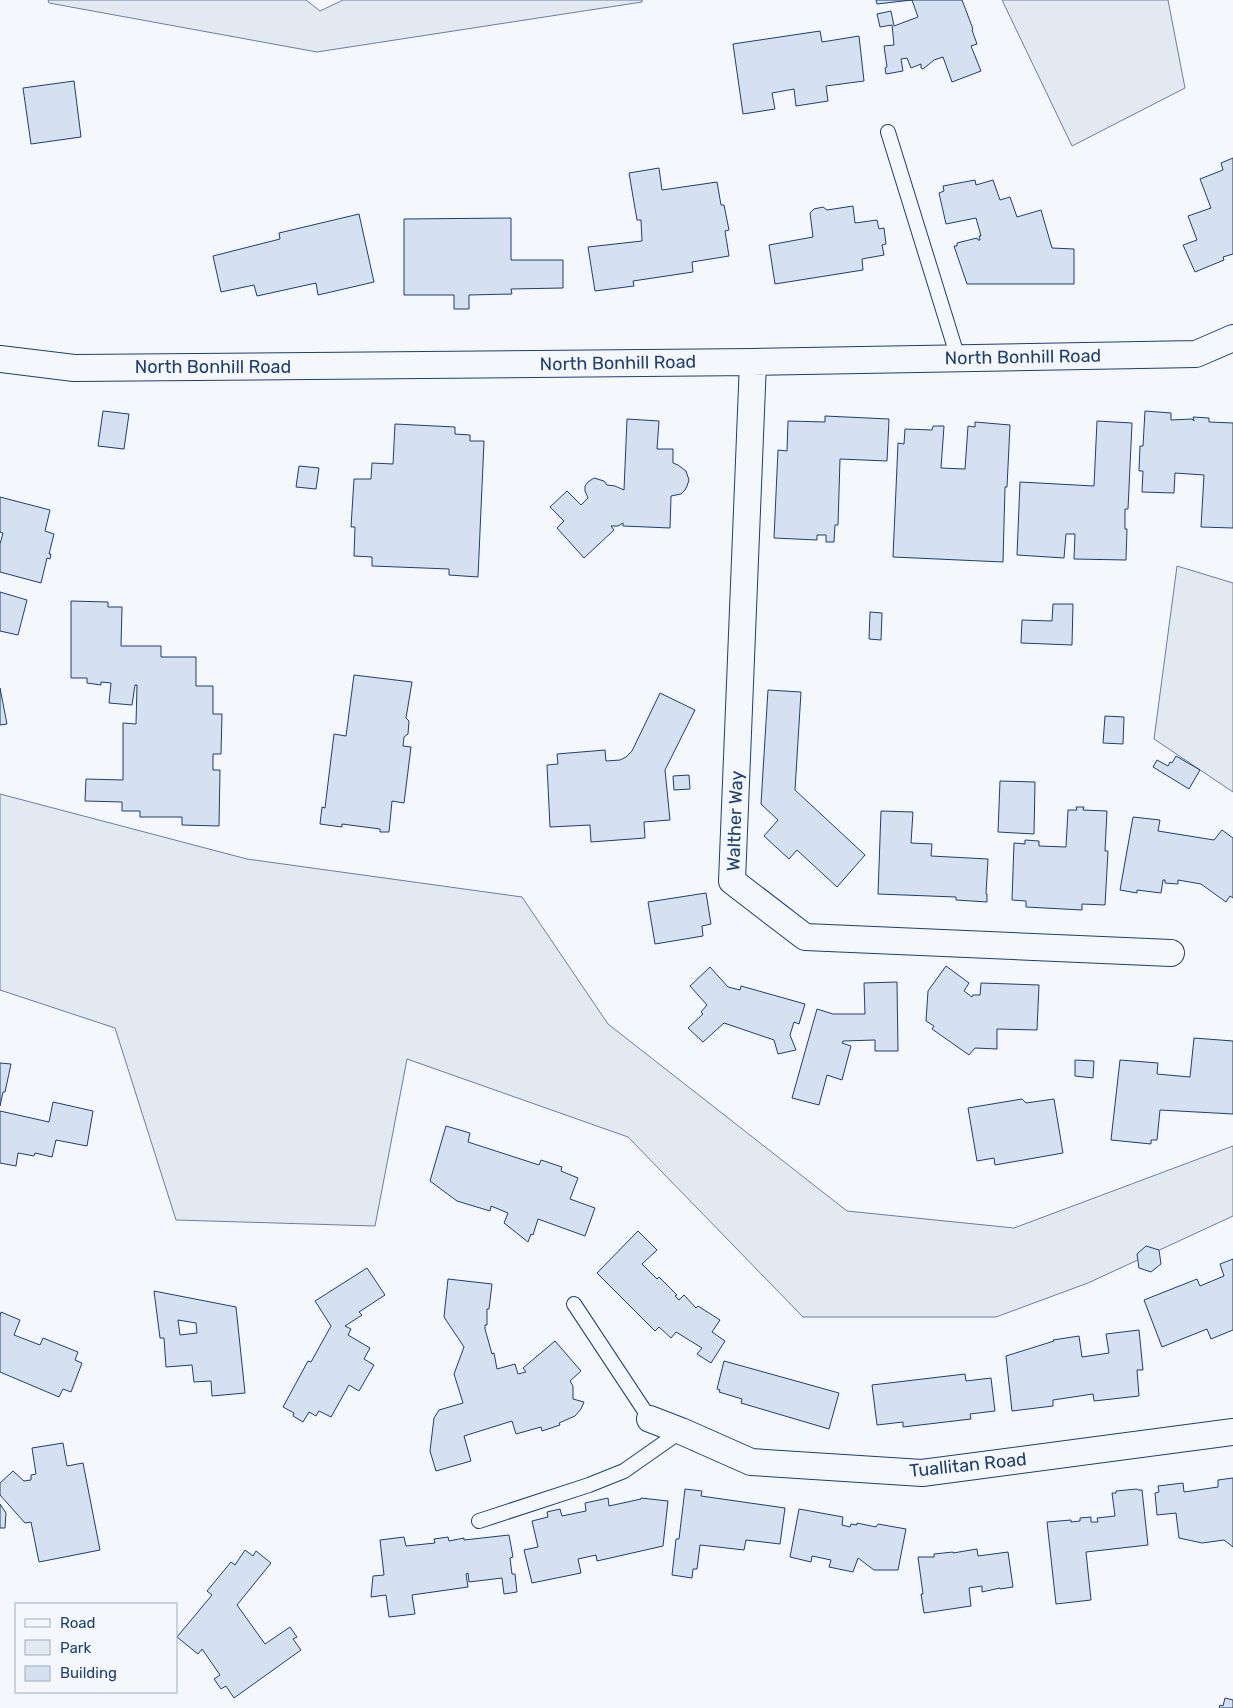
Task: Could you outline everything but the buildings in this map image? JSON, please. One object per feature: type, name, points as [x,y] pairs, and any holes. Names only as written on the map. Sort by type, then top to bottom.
[{"type":"street","name":"North Bonhill Road","points":[[0,359],[74,368],[753,362],[1196,354],[1233,338]]},
{"type":"street","name":"Walther Way","points":[[753,362],[732,881],[805,937],[1171,953]]},
{"type":"street","name":"Tuallitan Road","points":[[650,1419],[751,1462],[922,1473],[1233,1432]]},
{"type":"lane","points":[[888,132],[958,358]]},
{"type":"lane","points":[[574,1304],[650,1419]]},
{"type":"lane","points":[[479,1521],[589,1484],[624,1470],[681,1431]]},
{"type":"green space","points":[[48,0],[306,0],[320,11],[343,0],[642,0],[642,2],[317,52],[49,3]]},
{"type":"green space","points":[[1002,0],[1168,0],[1185,88],[1072,146]]},
{"type":"green space","points":[[1177,566],[1233,583],[1233,792],[1154,739]]},
{"type":"green space","points":[[0,794],[247,859],[522,897],[608,1024],[847,1211],[1014,1228],[1233,1146],[1233,1216],[1088,1283],[996,1317],[803,1317],[628,1137],[407,1059],[375,1226],[176,1220],[115,1028],[0,990]]}]
